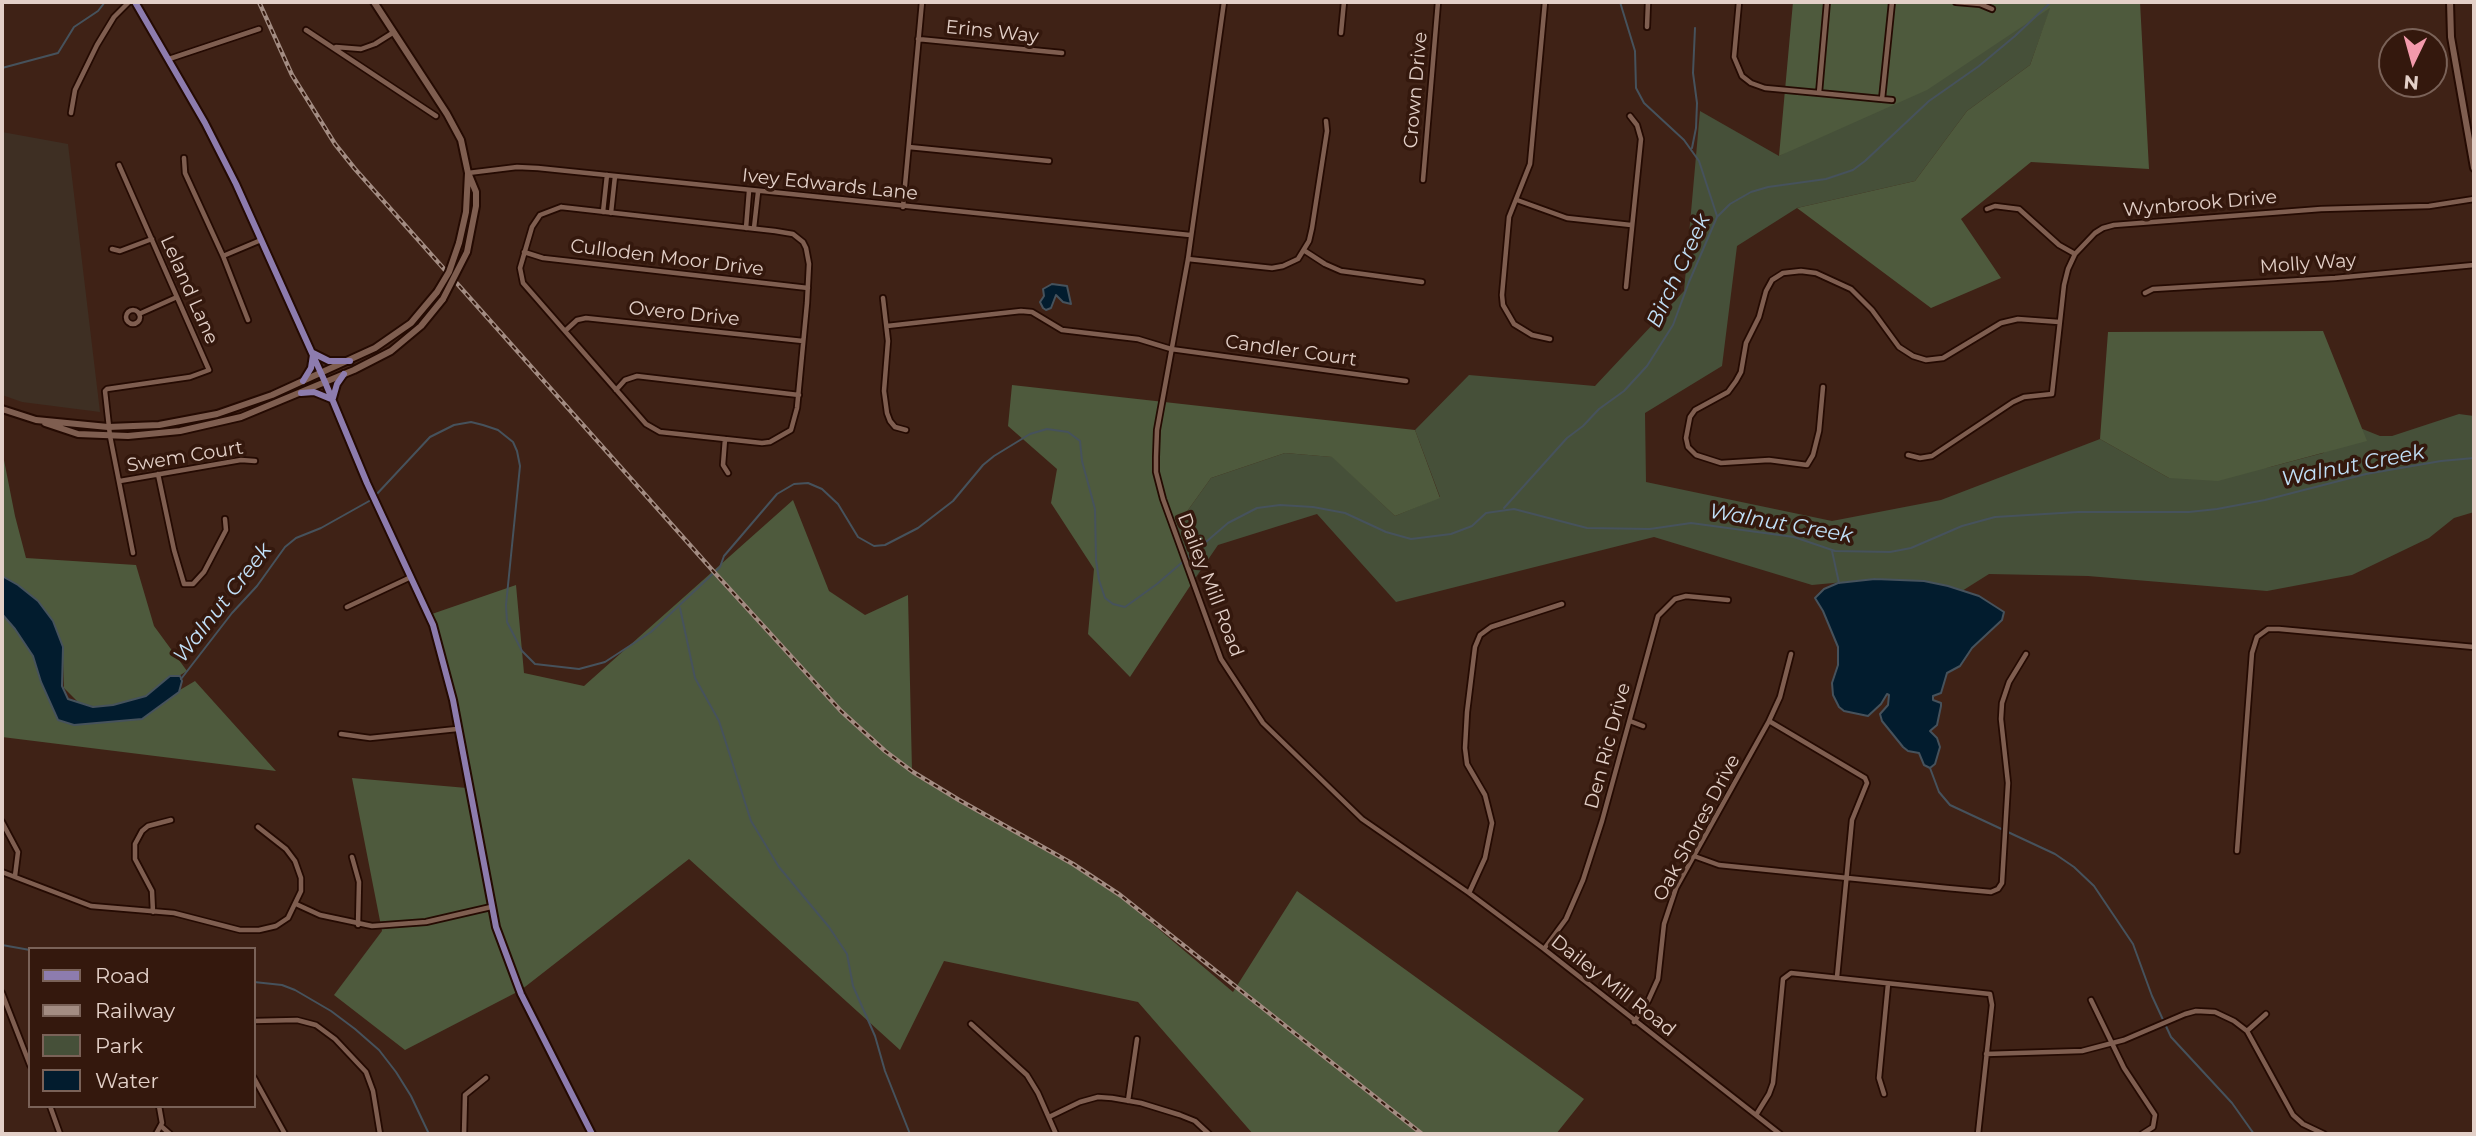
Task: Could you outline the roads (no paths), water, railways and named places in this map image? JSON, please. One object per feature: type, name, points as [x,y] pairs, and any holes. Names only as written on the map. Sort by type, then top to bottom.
[{"type":"main road","points":[[135,2],[236,184],[313,354],[367,483],[433,625],[443,658],[491,907],[521,995],[592,1134]]},
{"type":"main road","points":[[313,354],[329,361],[350,361]]},
{"type":"main road","points":[[303,381],[311,368],[313,354]]},
{"type":"main road","points":[[333,400],[337,384],[344,374]]},
{"type":"main road","points":[[301,393],[314,392],[333,400]]},
{"type":"street","points":[[71,113],[75,90],[97,46],[114,17],[129,2]]},
{"type":"street","points":[[2,409],[74,433],[110,436],[163,434],[214,425],[256,412],[344,374],[397,347],[421,327],[443,299],[467,252],[476,192],[456,129],[374,2]]},
{"type":"street","points":[[903,207],[922,2]]},
{"type":"street","name":"Dailey Mill Road","points":[[1224,2],[1188,259],[1157,430],[1156,472],[1163,499],[1221,659],[1264,723],[1362,819],[1544,949],[1780,1134]]},
{"type":"street","points":[[1341,33],[1344,2]]},
{"type":"street","name":"Crown Drive","points":[[1423,180],[1438,2]]},
{"type":"street","points":[[1545,2],[1530,164],[1509,217],[1502,295],[1507,315],[1521,329],[1550,339]]},
{"type":"street","points":[[1647,27],[1648,2]]},
{"type":"street","points":[[1739,2],[1734,57],[1742,76],[1751,83],[1765,88],[1892,100]]},
{"type":"street","points":[[1819,93],[1827,2]]},
{"type":"street","points":[[1882,99],[1892,2]]},
{"type":"street","points":[[1956,2],[1980,4],[1992,9]]},
{"type":"street","points":[[2450,2],[2451,37],[2474,168]]},
{"type":"street","points":[[169,59],[259,29]]},
{"type":"street","points":[[306,30],[436,116]]},
{"type":"street","points":[[331,47],[349,50],[361,48],[375,44],[394,32]]},
{"type":"street","name":"Erins Way","points":[[918,39],[1062,53]]},
{"type":"street","points":[[1626,287],[1641,139],[1637,125],[1630,116]]},
{"type":"street","points":[[1188,259],[1272,268],[1292,263],[1305,251],[1312,228],[1326,121]]},
{"type":"street","points":[[909,147],[1049,161]]},
{"type":"street","points":[[184,158],[185,173],[223,256],[248,320]]},
{"type":"street","name":"Leland Lane","points":[[108,427],[107,389],[190,377],[209,370],[119,165]]},
{"type":"street","name":"Ivey Edwards Lane","points":[[468,173],[517,167],[1190,235]]},
{"type":"street","points":[[36,420],[108,427],[152,425],[209,416],[257,401],[350,361],[388,341],[418,316],[449,272],[466,212],[468,173]]},
{"type":"street","points":[[603,212],[607,176]]},
{"type":"street","points":[[611,213],[615,176]]},
{"type":"street","points":[[746,228],[749,191]]},
{"type":"street","points":[[754,228],[758,192]]},
{"type":"street","name":"Wynbrook Drive","points":[[1908,455],[1920,458],[1932,456],[2013,402],[2024,397],[2052,394],[2064,285],[2075,254],[2095,233],[2114,225],[2321,209],[2429,206],[2474,199]]},
{"type":"street","points":[[1517,200],[1567,218],[1631,225]]},
{"type":"street","points":[[1987,209],[1995,206],[2018,209],[2059,245],[2075,254]]},
{"type":"street","points":[[561,207],[603,212],[754,228],[793,234],[805,240],[809,264],[808,288],[799,395],[791,430],[762,443],[654,430],[523,284],[520,271],[524,252],[532,227],[545,211],[561,207]]},
{"type":"street","points":[[112,249],[120,251],[152,239]]},
{"type":"street","points":[[223,256],[261,240]]},
{"type":"street","points":[[1305,251],[1341,271],[1422,282]]},
{"type":"street","name":"Culloden Moor Drive","points":[[524,252],[556,260],[808,288]]},
{"type":"street","name":"Molly Way","points":[[2145,293],[2153,289],[2334,278],[2474,265]]},
{"type":"street","points":[[1823,387],[1819,431],[1813,455],[1807,465],[1769,460],[1721,463],[1696,455],[1688,447],[1687,426],[1690,417],[1695,410],[1728,392],[1736,382],[1741,372],[1746,343],[1759,317],[1766,291],[1772,280],[1783,272],[1816,274],[1851,289],[1872,310],[1899,347],[1926,360],[1942,358],[2001,323],[2018,318],[2059,322]]},
{"type":"street","points":[[139,314],[177,297]]},
{"type":"street","points":[[883,298],[887,326],[884,391],[887,413],[895,427],[906,430]]},
{"type":"street","name":"Candler Court","points":[[887,326],[1032,312],[1062,330],[1138,339],[1171,349],[1406,381]]},
{"type":"street","name":"Overo Drive","points":[[565,331],[576,320],[595,318],[804,341]]},
{"type":"street","points":[[616,390],[625,380],[637,376],[799,395]]},
{"type":"street","points":[[108,427],[132,553]]},
{"type":"street","points":[[725,439],[723,465],[729,473]]},
{"type":"street","name":"Swem Court","points":[[120,481],[241,460],[255,461]]},
{"type":"street","points":[[158,474],[184,584],[193,584],[204,572],[226,530],[225,519]]},
{"type":"street","points":[[346,607],[411,576]]},
{"type":"street","name":"Den Ric Drive","points":[[1544,949],[1566,919],[1583,880],[1602,821],[1654,627],[1665,607],[1675,599],[1686,596],[1728,600]]},
{"type":"street","points":[[1469,893],[1485,858],[1492,824],[1485,795],[1467,764],[1465,748],[1466,712],[1475,647],[1480,635],[1491,626],[1562,604]]},
{"type":"street","points":[[2236,851],[2252,653],[2257,636],[2268,629],[2279,629],[2474,647]]},
{"type":"street","name":"Oak Shores Drive","points":[[1634,1022],[1658,979],[1664,924],[1676,888],[1769,721],[1782,689],[1791,654]]},
{"type":"street","points":[[1694,856],[1719,864],[1991,892],[1998,889],[2002,883],[2008,783],[2001,719],[2002,703],[2009,682],[2026,654]]},
{"type":"street","points":[[1629,721],[1643,726]]},
{"type":"street","points":[[1769,721],[1865,778],[1867,782],[1867,788],[1852,820],[1837,977]]},
{"type":"street","points":[[341,734],[370,737],[457,729]]},
{"type":"street","points":[[153,912],[152,891],[135,859],[135,844],[148,826],[171,820]]},
{"type":"street","points":[[2,822],[18,852],[15,876]]},
{"type":"street","points":[[2,872],[91,906],[174,913],[240,930],[259,930],[284,922],[296,904],[301,891],[301,878],[295,861],[286,849],[258,827]]},
{"type":"street","points":[[352,857],[359,882],[358,925]]},
{"type":"street","points":[[296,904],[320,915],[358,925],[397,926],[491,907]]},
{"type":"street","points":[[1756,1115],[1773,1083],[1784,976],[1791,973],[1990,994],[1992,1006],[1978,1134]]},
{"type":"street","points":[[1884,1094],[1879,1077],[1888,984]]},
{"type":"street","points":[[2,993],[28,1060]]},
{"type":"street","points":[[2091,1000],[2127,1074],[2155,1115],[2153,1127],[2142,1134]]},
{"type":"street","points":[[1986,1054],[2062,1053],[2113,1044],[2176,1016],[2207,1011],[2225,1016],[2247,1031],[2293,1115],[2324,1134]]},
{"type":"street","points":[[2247,1031],[2266,1014]]},
{"type":"street","points":[[256,1021],[297,1020],[316,1025],[335,1039],[366,1072],[373,1091],[380,1134]]},
{"type":"street","points":[[971,1024],[1027,1075],[1056,1134]]},
{"type":"street","points":[[1128,1101],[1137,1039]]},
{"type":"street","points":[[464,1134],[465,1095],[486,1078]]},
{"type":"street","points":[[256,1082],[285,1134]]},
{"type":"street","points":[[1049,1117],[1080,1102],[1098,1097],[1128,1101],[1188,1118],[1209,1134]]},
{"type":"street","points":[[51,1108],[60,1134]]},
{"type":"street","points":[[156,1134],[161,1126],[159,1108]]},
{"type":"street","points":[[161,1126],[170,1134]]},
{"type":"water","points":[[1052,284],[1067,286],[1071,304],[1063,302],[1056,295],[1051,308],[1043,308],[1040,302],[1044,296],[1043,289]]},
{"type":"water","points":[[2,576],[38,601],[53,621],[63,647],[62,686],[68,699],[93,707],[113,705],[146,696],[170,676],[180,676],[182,681],[179,692],[142,719],[74,725],[58,720],[33,656],[2,614]]},
{"type":"water","points":[[1875,579],[1924,581],[1948,586],[1979,596],[2004,612],[2002,620],[1972,648],[1960,666],[1947,673],[1941,693],[1933,696],[1933,700],[1941,703],[1941,706],[1937,725],[1930,731],[1937,738],[1940,747],[1935,764],[1930,768],[1924,765],[1919,753],[1903,747],[1882,721],[1880,714],[1888,705],[1889,695],[1887,694],[1868,716],[1844,711],[1833,695],[1832,683],[1838,665],[1838,647],[1815,598],[1824,589],[1838,583]]},
{"type":"waterway","points":[[2,68],[58,53],[74,27],[98,11],[105,2]]},
{"type":"waterway","points":[[1620,2],[1635,51],[1636,88],[1644,103],[1684,140],[1699,161],[1717,216]]},
{"type":"waterway","name":"Birch Creek","points":[[1504,508],[1567,438],[1624,391],[1647,366],[1673,325],[1717,217],[1730,204],[1751,192],[1768,187],[1826,179],[1853,170],[1929,101],[1979,66],[2051,2]]},
{"type":"waterway","points":[[1692,148],[1697,103],[1693,73],[1695,28]]},
{"type":"waterway","name":"Walnut Creek","points":[[375,496],[430,437],[454,425],[471,422],[483,425],[498,430],[513,442],[520,466],[506,605],[507,622],[522,651],[535,664],[579,669],[605,662],[651,632],[720,567],[724,556],[777,494],[794,484],[808,483],[822,489],[838,504],[858,537],[874,546],[885,545],[918,528],[953,501],[994,456],[1030,434],[1047,429],[1068,432],[1080,441],[1082,461],[1095,509],[1099,580],[1105,598],[1113,604],[1125,607],[1157,584],[1228,523],[1257,508],[1280,505],[1345,513],[1386,532],[1411,539],[1451,534],[1472,526],[1486,513],[1514,509],[1587,528],[1650,529],[1691,523],[1794,537],[1835,551],[1890,552],[1911,548],[1962,526],[1995,517],[2217,509],[2265,500],[2366,474],[2474,458]]},
{"type":"waterway","name":"Walnut Creek","points":[[181,679],[232,613],[257,586],[285,547],[296,538],[321,528],[371,500]]},
{"type":"waterway","points":[[1832,551],[1839,583]]},
{"type":"waterway","points":[[680,608],[695,678],[719,721],[751,821],[779,867],[829,927],[847,954],[853,986],[875,1036],[885,1071],[910,1134]]},
{"type":"waterway","points":[[1930,768],[1939,792],[1950,805],[2055,854],[2094,886],[2133,944],[2171,1037],[2232,1103],[2254,1134]]},
{"type":"waterway","points":[[2,945],[28,950]]},
{"type":"waterway","points":[[256,982],[282,985],[295,990],[331,1011],[379,1050],[411,1096],[429,1134]]},
{"type":"railway","points":[[259,2],[292,75],[335,144],[355,169],[841,711],[913,772],[1073,864],[1120,895],[1422,1134]]}]
